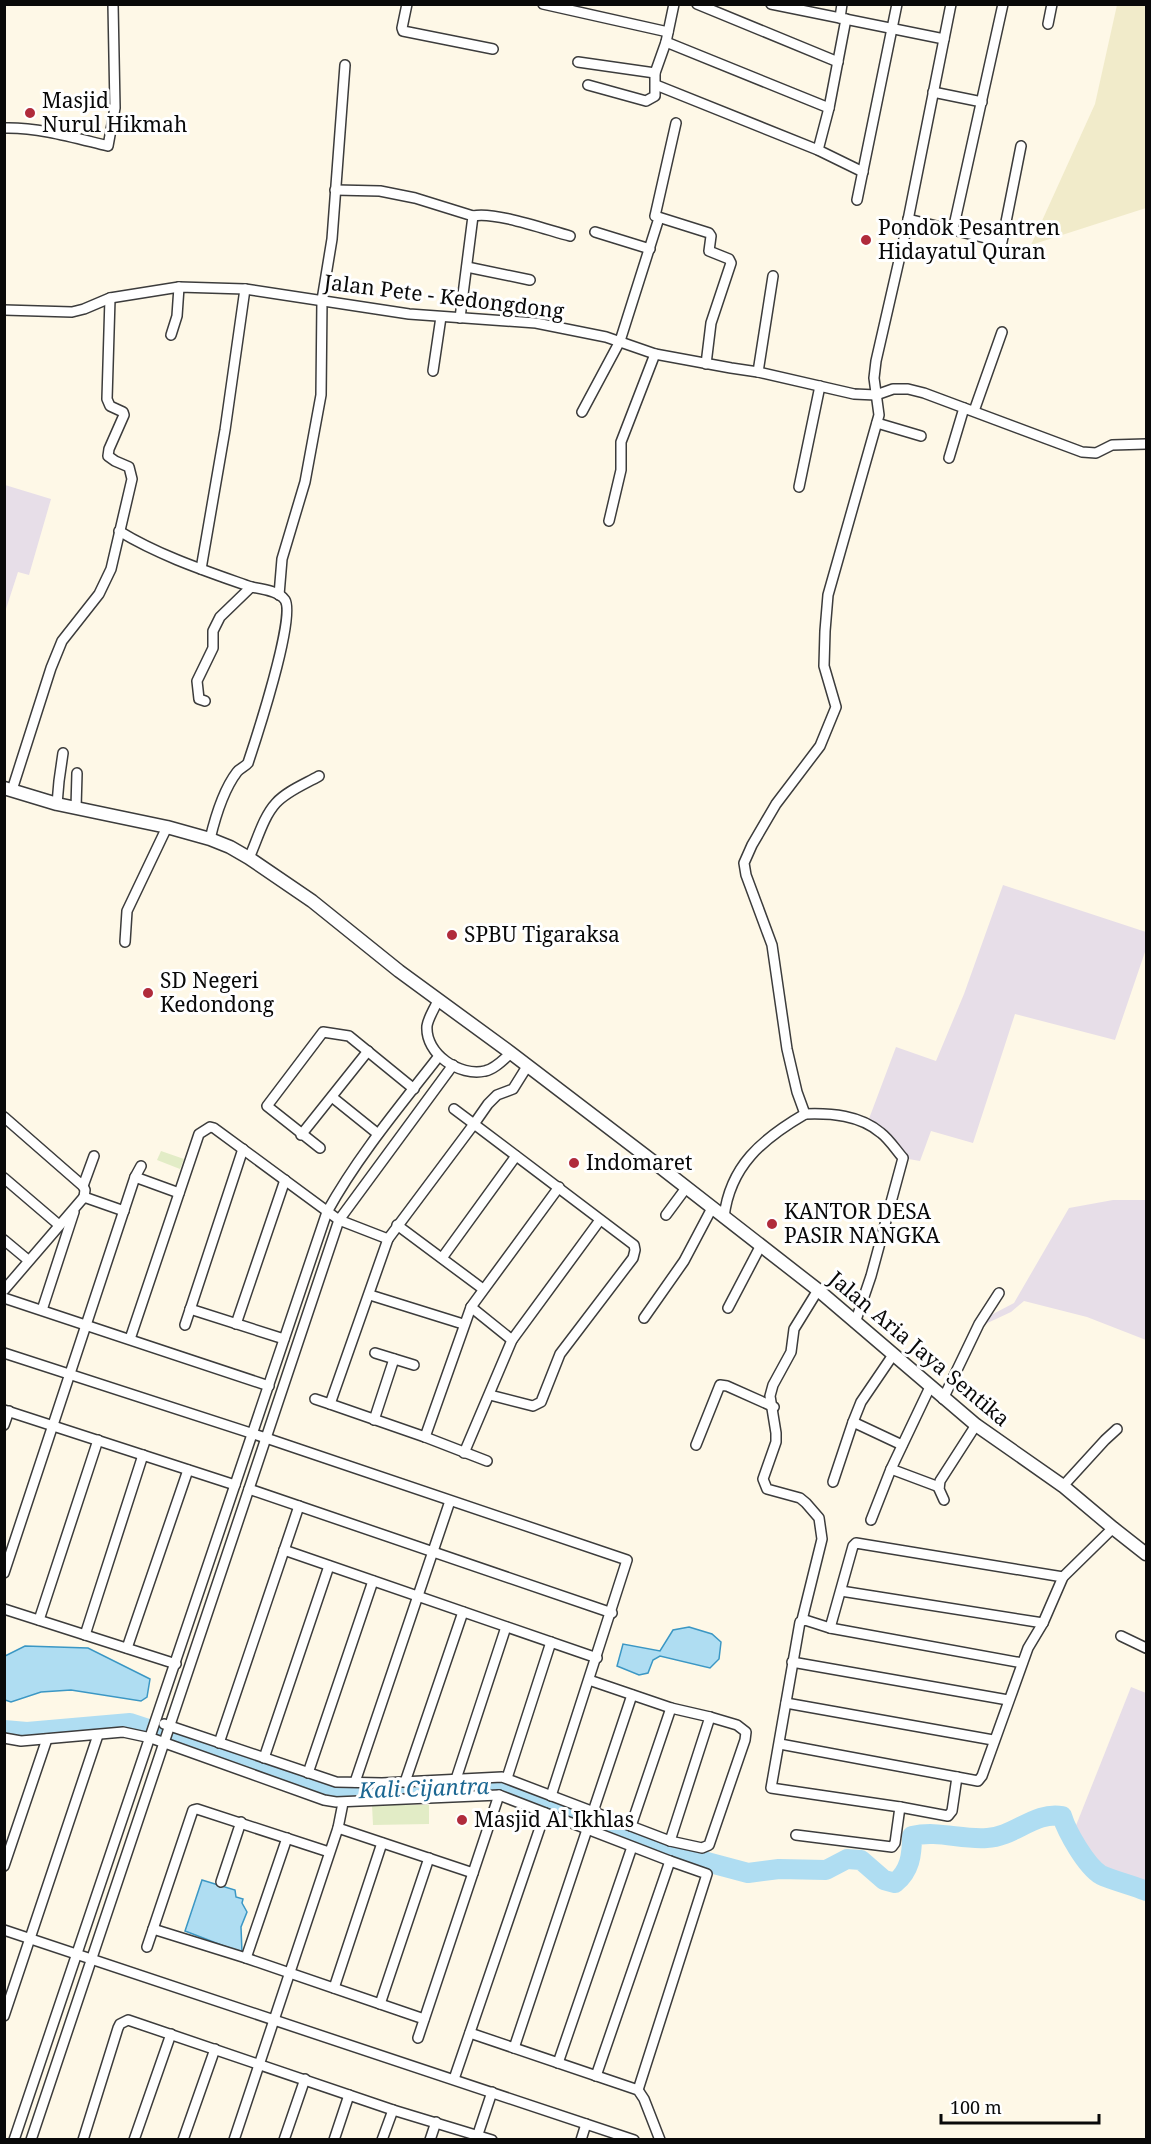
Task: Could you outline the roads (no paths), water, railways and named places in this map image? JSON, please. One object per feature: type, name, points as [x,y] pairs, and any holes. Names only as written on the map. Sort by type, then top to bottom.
[{"type":"street","points":[[4,128],[20,127],[108,146],[115,108],[113,4]]},
{"type":"street","points":[[407,4],[403,31],[493,49]]},
{"type":"street","points":[[588,85],[646,101],[655,96],[655,73],[666,42],[674,4]]},
{"type":"street","points":[[697,4],[838,62]]},
{"type":"street","points":[[771,4],[944,39]]},
{"type":"street","points":[[818,150],[838,62],[843,19],[842,4]]},
{"type":"street","points":[[857,200],[897,4]]},
{"type":"street","points":[[804,1114],[788,1049],[772,945],[746,875],[744,863],[776,804],[820,746],[834,715],[835,699],[824,666],[828,595],[879,415],[874,378],[876,360],[908,219],[951,4]]},
{"type":"street","points":[[953,230],[1003,4]]},
{"type":"street","points":[[1048,24],[1052,4]]},
{"type":"street","points":[[544,5],[668,32]]},
{"type":"street","points":[[666,42],[829,108]]},
{"type":"street","points":[[578,62],[655,73]]},
{"type":"street","points":[[279,595],[282,559],[307,474],[321,395],[322,300],[332,239],[345,65]]},
{"type":"street","points":[[656,85],[818,150],[862,172]]},
{"type":"street","points":[[933,92],[982,102]]},
{"type":"street","points":[[676,123],[655,216],[709,233],[711,236],[709,251],[731,260],[711,323],[706,364]]},
{"type":"street","points":[[908,219],[1002,242],[1021,146]]},
{"type":"street","points":[[335,190],[380,191],[415,198],[473,216],[486,215],[570,236]]},
{"type":"street","points":[[460,318],[473,216]]},
{"type":"street","points":[[582,412],[620,341],[660,218]]},
{"type":"street","points":[[595,232],[650,249]]},
{"type":"street","points":[[467,267],[530,280]]},
{"type":"street","points":[[758,372],[773,276]]},
{"type":"street","points":[[171,335],[177,316],[179,287]]},
{"type":"street","name":"Jalan Pete - Kedongdong","points":[[4,310],[72,312],[110,298],[179,287],[245,289],[441,317],[536,323],[620,341],[655,354],[758,372],[854,394],[876,395],[893,389],[908,389],[1082,452],[1095,453],[1112,445],[1126,443],[1146,444]]},
{"type":"street","points":[[201,569],[225,430],[245,289]]},
{"type":"street","points":[[8,789],[62,640],[102,589],[117,548],[132,474],[129,466],[114,461],[108,456],[124,415],[123,412],[110,406],[107,399],[110,298]]},
{"type":"street","points":[[433,371],[441,317]]},
{"type":"street","points":[[974,411],[1002,332]]},
{"type":"street","points":[[609,521],[621,470],[621,442],[655,354]]},
{"type":"street","points":[[800,487],[820,386]]},
{"type":"street","points":[[949,458],[964,408]]},
{"type":"street","points":[[877,423],[921,436]]},
{"type":"street","points":[[119,531],[140,543],[201,569],[279,595],[285,600],[287,607],[278,668],[262,712],[248,763],[238,771],[230,784],[210,839]]},
{"type":"street","points":[[205,701],[199,699],[196,681],[213,648],[213,631],[223,613],[251,587]]},
{"type":"street","points":[[57,804],[63,753]]},
{"type":"street","points":[[76,808],[77,772]]},
{"type":"street","points":[[249,858],[275,803],[284,795],[319,776]]},
{"type":"street","name":"Jalan Aria Jaya Sentika","points":[[8,789],[57,804],[167,827],[210,839],[249,858],[312,901],[399,971],[528,1065],[818,1290],[976,1425],[1063,1486],[1113,1528],[1144,1548]]},
{"type":"street","points":[[124,942],[127,911],[167,827]]},
{"type":"street","points":[[438,1000],[427,1025],[430,1041],[439,1056],[470,1073],[494,1068],[511,1053]]},
{"type":"street","points":[[320,1148],[267,1107],[267,1104],[325,1031],[349,1036],[414,1089]]},
{"type":"street","points":[[302,1135],[368,1051]]},
{"type":"street","points":[[14,2139],[327,1212],[336,1194],[378,1134],[439,1056]]},
{"type":"street","points":[[31,2139],[339,1220],[453,1065]]},
{"type":"street","points":[[330,1404],[388,1239],[488,1104],[497,1095],[513,1089],[528,1065]]},
{"type":"street","points":[[332,1097],[378,1134]]},
{"type":"street","points":[[454,1109],[634,1245],[635,1250],[633,1258],[560,1354],[543,1398],[538,1405],[533,1406],[490,1395]]},
{"type":"street","points":[[724,1217],[731,1185],[749,1156],[804,1114],[826,1113],[863,1121],[882,1133],[903,1158],[871,1276],[855,1323]]},
{"type":"street","points":[[4,1117],[85,1190],[84,1197],[4,1290]]},
{"type":"street","points":[[130,1339],[201,1132],[210,1127],[339,1220],[388,1239]]},
{"type":"street","points":[[185,1325],[243,1149]]},
{"type":"street","points":[[82,1186],[94,1156]]},
{"type":"street","points":[[442,1258],[516,1156]]},
{"type":"street","points":[[4,1573],[135,1177],[141,1166]]},
{"type":"street","points":[[135,1177],[179,1193]]},
{"type":"street","points":[[4,1178],[59,1225]]},
{"type":"street","points":[[236,1324],[285,1180]]},
{"type":"street","points":[[425,1437],[463,1324],[471,1307],[559,1187]]},
{"type":"street","points":[[666,1215],[686,1188]]},
{"type":"street","points":[[84,1197],[124,1211]]},
{"type":"street","points":[[42,1310],[75,1207]]},
{"type":"street","points":[[644,1318],[684,1261],[712,1208]]},
{"type":"street","points":[[464,1453],[512,1340],[600,1220]]},
{"type":"street","points":[[397,1226],[483,1288]]},
{"type":"street","points":[[4,1240],[28,1260]]},
{"type":"street","points":[[728,1308],[760,1245]]},
{"type":"street","points":[[818,1290],[794,1329],[791,1352],[773,1385],[771,1396],[776,1442],[763,1479],[766,1489],[800,1498],[806,1503],[819,1518],[822,1539],[800,1622],[771,1788],[948,1816],[952,1811],[957,1777]]},
{"type":"street","points":[[943,1399],[979,1324],[999,1293]]},
{"type":"street","points":[[370,1294],[463,1324]]},
{"type":"street","points":[[4,1298],[269,1386]]},
{"type":"street","points":[[471,1307],[512,1340]]},
{"type":"street","points":[[190,1309],[284,1339]]},
{"type":"street","points":[[4,1353],[266,1438],[627,1560],[612,1613],[551,1796]]},
{"type":"street","points":[[375,1353],[414,1365]]},
{"type":"street","points":[[833,1482],[861,1402],[893,1355]]},
{"type":"street","points":[[374,1420],[394,1359]]},
{"type":"street","points":[[696,1445],[720,1385],[774,1407]]},
{"type":"street","points":[[872,1520],[891,1469],[930,1387]]},
{"type":"street","points":[[315,1399],[487,1461]]},
{"type":"street","points":[[4,1425],[7,1410],[236,1485]]},
{"type":"street","points":[[853,1422],[902,1445]]},
{"type":"street","points":[[944,1500],[939,1487],[940,1481],[976,1425]]},
{"type":"street","points":[[1063,1486],[1117,1429]]},
{"type":"street","points":[[39,1620],[98,1440]]},
{"type":"street","points":[[85,1635],[143,1455]]},
{"type":"street","points":[[891,1469],[939,1487]]},
{"type":"street","points":[[127,1648],[188,1470]]},
{"type":"street","points":[[249,1489],[612,1613]]},
{"type":"street","points":[[355,1782],[450,1501]]},
{"type":"street","points":[[219,1743],[299,1506]]},
{"type":"street","points":[[780,1744],[978,1781],[1028,1648],[1043,1623],[1063,1577],[1113,1528]]},
{"type":"street","points":[[830,1628],[853,1546],[859,1543],[1063,1577]]},
{"type":"street","points":[[284,1550],[597,1658]]},
{"type":"street","points":[[264,1758],[329,1566]]},
{"type":"street","points":[[308,1773],[373,1581]]},
{"type":"street","points":[[841,1591],[1043,1623]]},
{"type":"street","points":[[4,1609],[176,1664]]},
{"type":"street","points":[[405,1782],[463,1612]]},
{"type":"street","points":[[802,1620],[830,1628],[1022,1663]]},
{"type":"street","points":[[456,1779],[506,1627]]},
{"type":"street","points":[[1121,1636],[1146,1648]]},
{"type":"street","points":[[507,1778],[551,1642]]},
{"type":"street","points":[[792,1662],[1008,1700]]},
{"type":"street","points":[[156,1723],[336,1782],[405,1782],[489,1776],[507,1778],[670,1841],[702,1848],[709,1845],[746,1732],[742,1727],[671,1708],[589,1680]]},
{"type":"street","points":[[514,2048],[632,1695]]},
{"type":"street","points":[[786,1703],[993,1740]]},
{"type":"street","points":[[631,1826],[671,1708]]},
{"type":"street","points":[[670,1841],[710,1717]]},
{"type":"street","points":[[4,1738],[21,1741],[123,1732],[151,1737],[324,1800],[343,1803],[499,1795],[707,1874],[638,2090]]},
{"type":"street","points":[[4,2016],[98,1735]]},
{"type":"street","points":[[4,1866],[47,1739]]},
{"type":"street","points":[[418,2038],[499,1795]]},
{"type":"street","points":[[234,2139],[338,1828],[343,1803]]},
{"type":"street","points":[[796,1835],[891,1847],[896,1843],[900,1807]]},
{"type":"street","points":[[147,1947],[193,1810],[197,1809],[241,1822],[329,1852]]},
{"type":"street","points":[[454,2079],[544,1813]]},
{"type":"street","points":[[221,1882],[241,1822]]},
{"type":"street","points":[[338,1828],[473,1873]]},
{"type":"street","points":[[246,1958],[287,1838]]},
{"type":"street","points":[[334,1988],[382,1843]]},
{"type":"street","points":[[558,2063],[632,1847]]},
{"type":"street","points":[[380,2004],[429,1858]]},
{"type":"street","points":[[596,2076],[670,1861]]},
{"type":"street","points":[[153,1929],[424,2019]]},
{"type":"street","points":[[4,1930],[633,2139]]},
{"type":"street","points":[[84,2139],[120,2024],[128,2020],[393,2110],[477,2137],[492,2139]]},
{"type":"street","points":[[470,2033],[638,2090],[660,2139]]},
{"type":"street","points":[[134,2139],[171,2034]]},
{"type":"street","points":[[183,2139],[215,2049]]},
{"type":"street","points":[[284,2139],[305,2079]]},
{"type":"street","points":[[477,2137],[492,2092]]},
{"type":"street","points":[[334,2139],[349,2095]]},
{"type":"street","points":[[382,2139],[393,2110]]},
{"type":"street","points":[[430,2139],[436,2122]]},
{"type":"street","points":[[581,2139],[586,2124]]},
{"type":"water","points":[[689,1627],[712,1634],[721,1642],[719,1659],[710,1668],[660,1656],[653,1660],[648,1673],[639,1675],[617,1666],[623,1644],[660,1651],[673,1630]]},
{"type":"water","points":[[25,1646],[88,1648],[150,1679],[147,1697],[141,1701],[71,1690],[41,1692],[11,1702],[5,1700],[5,1656]]},
{"type":"water","points":[[202,1880],[235,1890],[236,1897],[243,1899],[242,1903],[247,1912],[241,1927],[242,1953],[185,1931]]},
{"type":"waterway","name":"Kali Cijantra","points":[[4,1730],[27,1732],[130,1723],[327,1788],[371,1793],[497,1784],[703,1861],[748,1873],[779,1869],[826,1870],[847,1859],[861,1860],[884,1880],[895,1883],[904,1873],[909,1862],[912,1836],[931,1834],[968,1838],[997,1837],[1043,1817],[1062,1816],[1078,1848],[1095,1871],[1105,1877],[1146,1891]]},
{"type":"place","name":"Masjid Nurul Hikmah","points":[[30,113]]},
{"type":"place","name":"Pondok Pesantren Hidayatul Quran","points":[[866,240]]},
{"type":"place","name":"SPBU Tigaraksa","points":[[452,935]]},
{"type":"place","name":"SD Negeri Kedondong","points":[[148,993]]},
{"type":"place","name":"Indomaret","points":[[574,1163]]},
{"type":"place","name":"KANTOR DESA PASIR NANGKA","points":[[772,1224]]},
{"type":"place","name":"Masjid Al Ikhlas","points":[[462,1820]]}]
